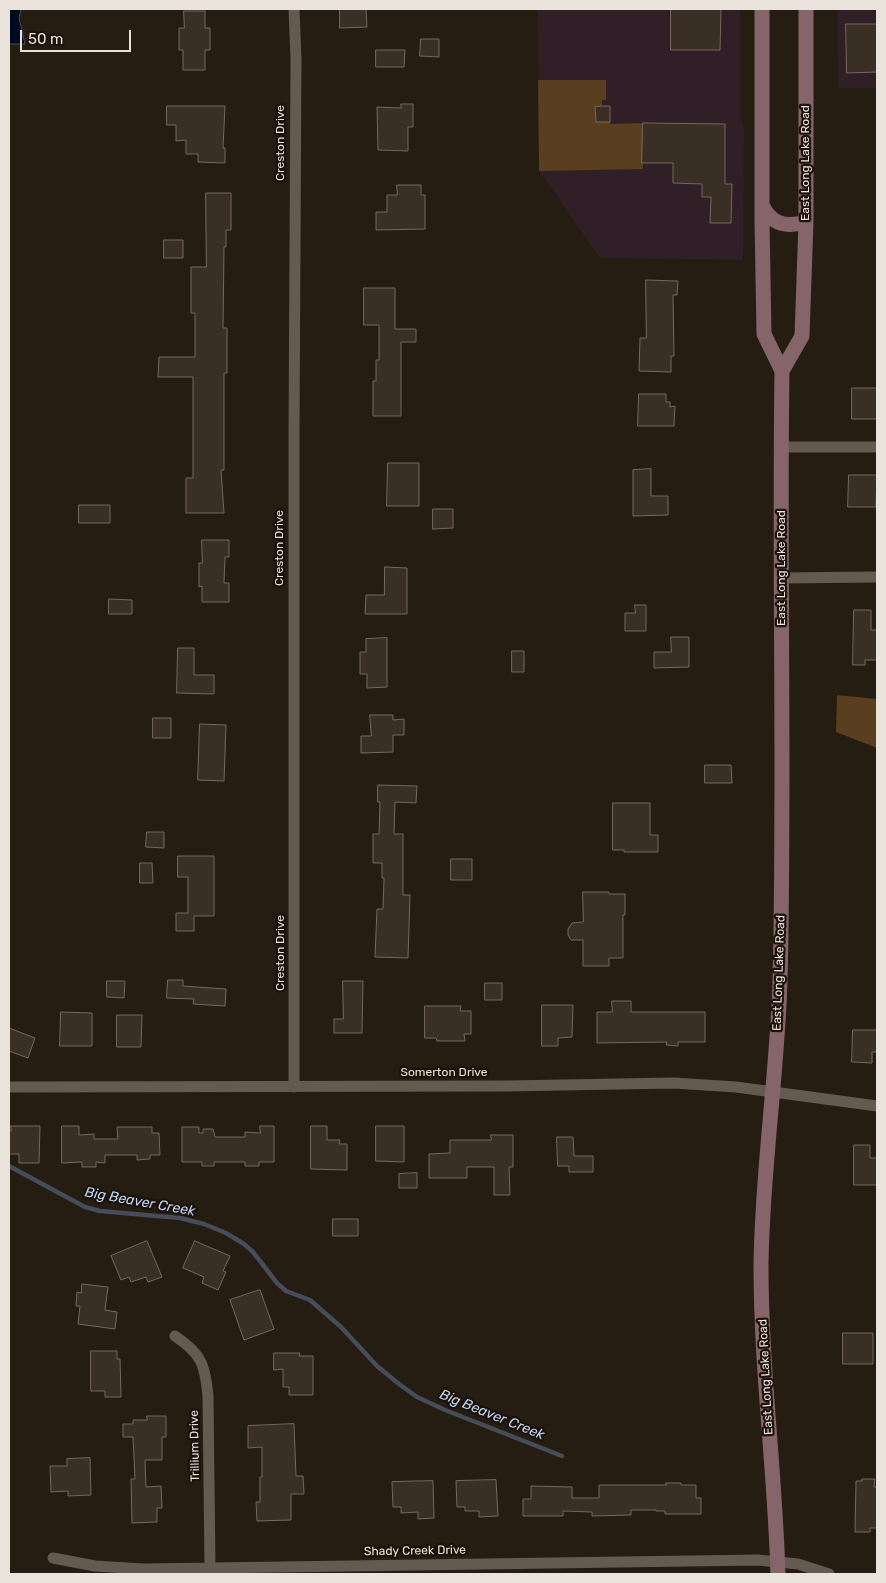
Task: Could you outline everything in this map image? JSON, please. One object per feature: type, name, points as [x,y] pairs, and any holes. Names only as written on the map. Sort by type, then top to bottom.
[{"type":"main road","name":"East Long Lake Road","points":[[762,9],[764,334],[782,371],[781,929],[777,1035],[764,1199],[761,1267],[764,1374],[778,1568]]},
{"type":"main road","name":"East Long Lake Road","points":[[782,371],[802,336],[806,222],[806,9]]},
{"type":"main road","points":[[762,205],[766,214],[777,222],[792,225],[806,222]]},
{"type":"street","name":"Creston Drive","points":[[294,9],[294,1087]]},
{"type":"street","points":[[781,448],[877,447]]},
{"type":"street","points":[[782,578],[877,577]]},
{"type":"street","name":"Somerton Drive","points":[[9,1087],[507,1086],[674,1083],[736,1087],[877,1106]]},
{"type":"street","name":"Trillium Drive","points":[[175,1336],[188,1344],[198,1356],[205,1370],[208,1396],[210,1568]]},
{"type":"street","name":"Shady Creek Drive","points":[[53,1558],[122,1569],[695,1560],[778,1568],[798,1564],[829,1574]]},
{"type":"shaded area","points":[[538,9],[740,9],[740,118],[744,129],[743,260],[600,258],[539,171]]},
{"type":"shaded area","points":[[837,9],[877,9],[877,88],[838,88]]},
{"type":"shaded area","points":[[538,80],[606,80],[606,100],[602,100],[602,106],[595,107],[596,122],[610,122],[611,124],[643,123],[643,169],[539,171]]},
{"type":"shaded area","points":[[837,695],[877,699],[877,748],[836,732]]},
{"type":"water","points":[[9,9],[21,9],[19,18],[25,44],[9,44]]},
{"type":"building","points":[[340,9],[366,9],[367,27],[340,28]]},
{"type":"building","points":[[671,9],[721,9],[720,50],[671,50]]},
{"type":"building","points":[[184,11],[205,11],[205,28],[210,28],[210,50],[205,50],[205,70],[183,70],[183,50],[179,50],[179,28],[184,28]]},
{"type":"building","points":[[846,24],[877,24],[877,72],[847,73]]},
{"type":"building","points":[[421,39],[439,39],[439,57],[420,56]]},
{"type":"building","points":[[376,50],[405,50],[404,67],[376,67]]},
{"type":"building","points":[[401,104],[413,104],[413,127],[408,127],[408,151],[378,150],[377,107],[401,108]]},
{"type":"building","points":[[167,106],[225,106],[223,148],[225,148],[225,163],[198,162],[198,154],[186,154],[186,140],[176,141],[176,125],[167,125]]},
{"type":"building","points":[[610,106],[610,122],[596,122],[595,107]]},
{"type":"building","points":[[643,123],[725,124],[725,184],[732,184],[731,223],[710,223],[711,197],[702,197],[702,184],[673,183],[673,163],[642,163]]},
{"type":"building","points":[[397,185],[421,185],[421,195],[425,195],[425,229],[376,230],[376,212],[387,212],[387,195],[397,195]]},
{"type":"building","points":[[206,193],[231,193],[231,230],[226,230],[226,247],[224,247],[223,328],[227,328],[227,373],[224,373],[224,470],[221,470],[224,513],[186,513],[186,478],[193,478],[193,377],[158,377],[159,357],[195,357],[195,313],[191,313],[191,267],[206,267]]},
{"type":"building","points":[[164,240],[183,240],[183,258],[164,258]]},
{"type":"building","points":[[646,280],[678,281],[677,295],[673,295],[674,356],[671,356],[671,372],[639,371],[640,338],[646,338]]},
{"type":"building","points":[[364,288],[395,288],[395,329],[416,329],[416,342],[401,342],[401,416],[373,416],[373,381],[376,381],[376,360],[379,360],[379,325],[364,325]]},
{"type":"building","points":[[852,388],[877,388],[877,419],[852,419]]},
{"type":"building","points":[[639,394],[666,394],[666,402],[670,402],[670,407],[675,406],[674,426],[638,426]]},
{"type":"building","points":[[388,463],[419,463],[419,506],[387,506]]},
{"type":"building","points":[[651,469],[651,496],[668,496],[668,515],[633,516],[633,470]]},
{"type":"building","points":[[849,475],[877,475],[876,507],[848,507]]},
{"type":"building","points":[[79,505],[110,505],[110,523],[79,523]]},
{"type":"building","points":[[433,509],[453,509],[453,528],[433,529]]},
{"type":"building","points":[[202,540],[229,540],[229,557],[225,557],[224,583],[229,583],[229,602],[202,602],[202,586],[199,587],[199,563],[202,563]]},
{"type":"building","points":[[385,567],[407,568],[407,614],[365,614],[366,595],[384,595]]},
{"type":"building","points":[[109,599],[132,600],[132,614],[109,614]]},
{"type":"building","points":[[635,605],[646,605],[646,631],[625,631],[625,613],[635,613]]},
{"type":"building","points":[[854,610],[871,610],[871,630],[877,630],[877,660],[865,660],[865,665],[853,665]]},
{"type":"building","points":[[671,637],[689,637],[689,667],[654,668],[654,652],[671,652]]},
{"type":"building","points":[[387,638],[387,687],[367,688],[367,674],[360,674],[360,652],[366,652],[366,639]]},
{"type":"building","points":[[178,648],[194,648],[194,675],[214,675],[214,694],[177,693]]},
{"type":"building","points":[[512,651],[524,651],[524,672],[512,672]]},
{"type":"building","points":[[370,715],[393,715],[393,720],[404,719],[404,735],[393,735],[393,752],[361,753],[361,736],[371,736]]},
{"type":"building","points":[[153,718],[171,718],[171,738],[153,738]]},
{"type":"building","points":[[200,724],[226,725],[224,781],[198,780]]},
{"type":"building","points":[[705,765],[731,765],[732,783],[705,783]]},
{"type":"building","points":[[378,785],[417,786],[416,803],[395,802],[394,834],[403,834],[403,895],[410,895],[408,958],[375,957],[377,909],[383,909],[384,878],[382,878],[382,863],[373,863],[373,834],[379,834],[380,802],[378,802]]},
{"type":"building","points":[[613,803],[650,803],[650,835],[658,835],[658,852],[624,852],[624,850],[613,850]]},
{"type":"building","points":[[147,832],[164,832],[164,848],[146,847]]},
{"type":"building","points":[[178,856],[214,856],[214,916],[194,916],[194,931],[176,931],[176,913],[188,913],[188,877],[178,877]]},
{"type":"building","points":[[451,859],[472,859],[472,880],[451,880]]},
{"type":"building","points":[[140,863],[152,863],[153,883],[140,883]]},
{"type":"building","points":[[583,892],[625,894],[623,958],[609,958],[609,966],[583,966],[583,940],[571,940],[568,935],[568,929],[572,923],[583,922]]},
{"type":"building","points":[[168,980],[183,980],[183,986],[226,989],[225,1006],[193,1004],[194,999],[167,998]]},
{"type":"building","points":[[107,981],[125,981],[124,998],[107,997]]},
{"type":"building","points":[[343,981],[363,981],[362,1033],[334,1033],[334,1019],[343,1019]]},
{"type":"building","points":[[485,983],[502,983],[502,1000],[485,1000]]},
{"type":"building","points":[[612,1001],[631,1001],[631,1012],[705,1012],[705,1042],[678,1042],[678,1046],[666,1045],[667,1042],[597,1043],[597,1012],[612,1012]]},
{"type":"building","points":[[542,1005],[573,1005],[572,1037],[558,1038],[558,1046],[542,1046]]},
{"type":"building","points":[[425,1006],[461,1006],[460,1011],[471,1011],[471,1034],[464,1034],[465,1041],[437,1041],[436,1038],[425,1038]]},
{"type":"building","points":[[61,1012],[92,1013],[92,1046],[60,1046]]},
{"type":"building","points":[[117,1015],[142,1015],[141,1047],[117,1047]]},
{"type":"building","points":[[9,1028],[35,1038],[28,1058],[9,1051]]},
{"type":"building","points":[[853,1030],[877,1030],[877,1052],[872,1052],[872,1063],[852,1062]]},
{"type":"building","points":[[11,1126],[40,1126],[39,1163],[19,1163],[19,1154],[9,1154],[9,1131],[11,1131]]},
{"type":"building","points":[[62,1126],[79,1126],[79,1135],[94,1134],[94,1139],[118,1139],[117,1127],[152,1127],[152,1133],[159,1133],[160,1155],[150,1155],[150,1159],[137,1160],[137,1155],[105,1155],[105,1163],[96,1162],[96,1167],[82,1167],[82,1162],[62,1163]]},
{"type":"building","points":[[260,1126],[274,1126],[274,1162],[259,1162],[259,1166],[245,1166],[245,1162],[214,1162],[214,1166],[202,1166],[202,1162],[182,1162],[182,1127],[199,1127],[199,1133],[203,1133],[203,1129],[213,1129],[215,1137],[245,1137],[245,1132],[260,1133]]},
{"type":"building","points":[[311,1126],[327,1126],[327,1140],[340,1140],[339,1144],[347,1144],[347,1170],[311,1169]]},
{"type":"building","points":[[376,1126],[404,1126],[404,1162],[376,1161]]},
{"type":"building","points":[[491,1135],[513,1135],[513,1167],[509,1167],[510,1195],[494,1195],[494,1167],[467,1167],[467,1178],[429,1178],[429,1154],[450,1153],[450,1140],[491,1140]]},
{"type":"building","points":[[557,1137],[573,1137],[574,1156],[593,1156],[593,1172],[569,1172],[569,1166],[558,1166]]},
{"type":"building","points":[[854,1145],[870,1145],[870,1158],[877,1158],[877,1185],[854,1185]]},
{"type":"building","points":[[417,1173],[417,1188],[399,1188],[399,1174]]},
{"type":"building","points":[[333,1219],[358,1219],[358,1236],[333,1236]]},
{"type":"building","points":[[147,1241],[162,1277],[148,1282],[146,1277],[131,1282],[129,1277],[121,1280],[111,1256]]},
{"type":"building","points":[[195,1241],[230,1256],[223,1271],[226,1272],[218,1290],[202,1283],[204,1277],[183,1268]]},
{"type":"building","points":[[82,1284],[108,1287],[105,1310],[117,1312],[115,1329],[78,1324],[80,1306],[76,1306],[77,1292],[81,1293]]},
{"type":"building","points":[[260,1290],[274,1329],[244,1340],[230,1300]]},
{"type":"building","points":[[843,1333],[873,1333],[873,1364],[843,1364]]},
{"type":"building","points":[[91,1351],[117,1351],[117,1359],[120,1359],[121,1397],[105,1397],[105,1391],[91,1391]]},
{"type":"building","points":[[274,1353],[300,1353],[299,1356],[313,1356],[313,1395],[289,1395],[289,1387],[283,1387],[283,1369],[274,1370]]},
{"type":"building","points":[[147,1416],[166,1416],[166,1437],[162,1437],[162,1460],[145,1460],[146,1487],[161,1486],[162,1508],[157,1508],[157,1522],[132,1523],[131,1479],[135,1479],[133,1437],[123,1437],[123,1424],[133,1424],[133,1420],[147,1420]]},
{"type":"building","points":[[294,1424],[296,1476],[303,1476],[304,1494],[291,1494],[291,1520],[257,1521],[256,1502],[260,1502],[262,1447],[248,1448],[248,1426]]},
{"type":"building","points":[[90,1458],[91,1495],[68,1496],[68,1491],[51,1492],[50,1466],[67,1466],[67,1459]]},
{"type":"building","points":[[862,1479],[875,1479],[874,1487],[877,1487],[877,1528],[870,1528],[870,1532],[855,1532],[856,1481],[862,1481]]},
{"type":"building","points":[[496,1480],[498,1516],[479,1517],[479,1511],[465,1511],[465,1507],[457,1507],[456,1481]]},
{"type":"building","points":[[433,1481],[434,1518],[418,1519],[418,1512],[401,1513],[401,1507],[393,1507],[392,1482]]},
{"type":"building","points":[[666,1483],[696,1485],[696,1498],[701,1498],[701,1514],[665,1514],[665,1511],[631,1510],[631,1515],[592,1516],[592,1512],[563,1511],[563,1516],[523,1516],[523,1499],[531,1499],[531,1486],[572,1487],[572,1498],[599,1498],[599,1485],[666,1485]]},
{"type":"waterway","name":"Big Beaver Creek","points":[[9,1166],[85,1207],[100,1211],[180,1218],[204,1224],[226,1233],[253,1252],[277,1283],[286,1291],[310,1300],[341,1327],[377,1366],[417,1397],[562,1456]]}]
